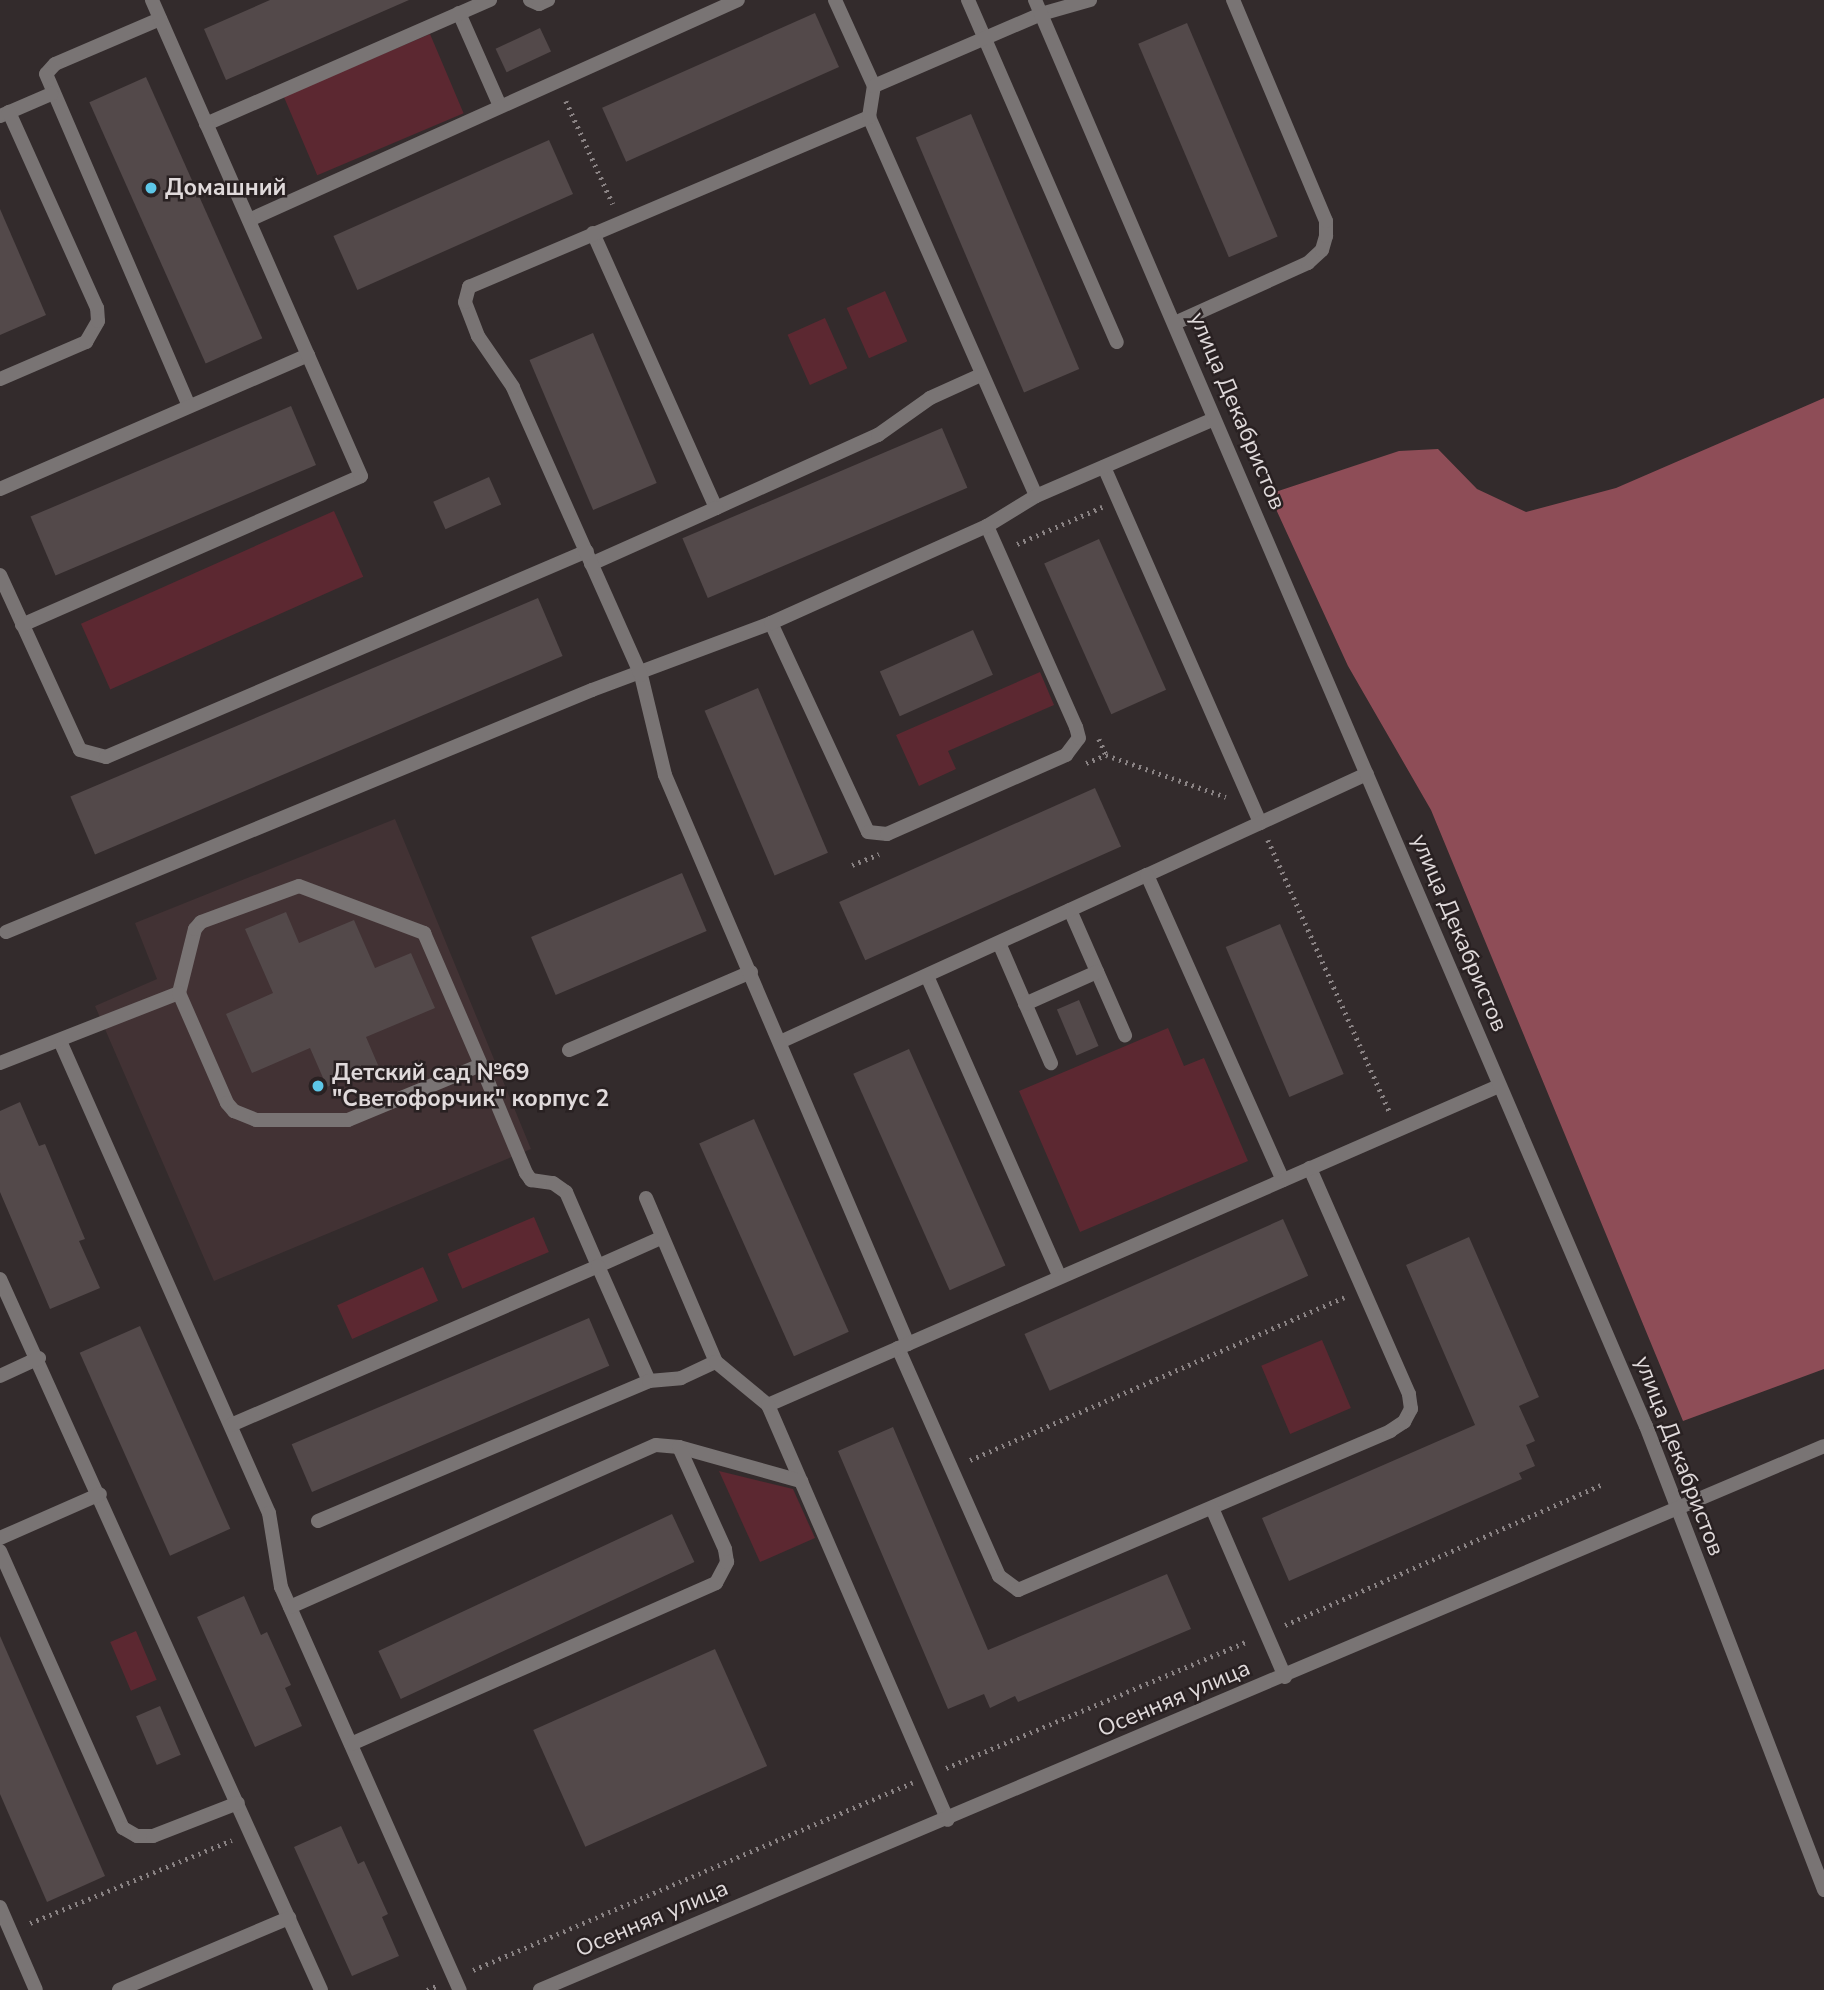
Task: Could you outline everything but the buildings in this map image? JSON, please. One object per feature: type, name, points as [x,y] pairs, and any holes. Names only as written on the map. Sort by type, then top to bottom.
[{"type":"street","points":[[22,625],[361,476],[152,0]]},
{"type":"street","points":[[206,124],[489,0]]},
{"type":"street","points":[[530,0],[539,4],[548,0]]},
{"type":"street","points":[[249,220],[738,0]]},
{"type":"street","points":[[835,0],[874,86],[869,117],[1036,496]]},
{"type":"street","points":[[968,0],[1117,342]]},
{"type":"street","points":[[874,86],[984,37],[1038,7],[1090,0]]},
{"type":"street","points":[[1175,323],[1308,263],[1322,250],[1326,236],[1326,221],[1233,0]]},
{"type":"street","name":"улица Декабристов","points":[[1038,7],[1646,1426],[1676,1512],[1824,1890]]},
{"type":"street","points":[[459,13],[500,106]]},
{"type":"street","points":[[160,19],[55,65],[46,74],[51,94],[188,404]]},
{"type":"street","points":[[0,379],[86,342],[98,321],[97,308],[5,114],[51,94]]},
{"type":"street","points":[[869,117],[469,287],[466,302],[478,336],[513,387],[641,675],[665,775],[780,1042],[950,1468],[999,1576],[1018,1590],[1404,1422],[1411,1409],[1409,1394],[1310,1168]]},
{"type":"street","points":[[593,233],[716,508]]},
{"type":"street","points":[[0,489],[188,404],[308,355]]},
{"type":"street","points":[[0,575],[80,750],[106,757],[716,508],[878,435],[930,398],[981,375]]},
{"type":"street","points":[[2,929],[592,690],[641,675],[771,623],[987,526],[1036,496],[1214,419]]},
{"type":"street","points":[[1104,467],[1260,823]]},
{"type":"street","points":[[771,623],[868,832],[887,834],[1066,755],[1079,737],[1076,727],[987,526]]},
{"type":"street","points":[[780,1042],[1367,774]]},
{"type":"street","points":[[1147,875],[1283,1180]]},
{"type":"street","points":[[481,1065],[348,1120],[256,1120],[234,1111],[227,1103],[178,993],[194,929],[201,922],[299,886],[424,933],[481,1065],[526,1173],[531,1180],[553,1183],[566,1192],[649,1381]]},
{"type":"street","points":[[1070,910],[1125,1035]]},
{"type":"street","points":[[999,943],[1051,1063]]},
{"type":"street","points":[[569,1050],[751,972]]},
{"type":"street","points":[[1025,1004],[1097,972]]},
{"type":"street","points":[[927,976],[1060,1278]]},
{"type":"street","points":[[0,1063],[178,993]]},
{"type":"street","points":[[60,1041],[270,1513],[281,1587],[457,1984]]},
{"type":"street","points":[[768,1405],[1499,1086]]},
{"type":"street","points":[[646,1199],[716,1363],[768,1405],[948,1820]]},
{"type":"street","points":[[230,1425],[661,1238]]},
{"type":"street","points":[[0,1279],[39,1358],[321,1990]]},
{"type":"street","points":[[0,1376],[39,1358]]},
{"type":"street","points":[[318,1521],[649,1381],[681,1378],[716,1363]]},
{"type":"street","points":[[290,1607],[656,1445],[679,1447],[801,1481]]},
{"type":"street","name":"Осенняя улица","points":[[540,1990],[1676,1512],[1824,1446]]},
{"type":"street","points":[[351,1744],[716,1583],[727,1562],[725,1549],[679,1447]]},
{"type":"street","points":[[0,1538],[100,1494]]},
{"type":"street","points":[[1212,1507],[1285,1677]]},
{"type":"street","points":[[0,1551],[123,1828],[137,1836],[153,1836],[238,1803]]},
{"type":"street","points":[[0,1907],[36,1990]]},
{"type":"street","points":[[119,1990],[289,1918]]},
{"type":"path","points":[[556,81],[621,222]]},
{"type":"path","points":[[1019,558],[1014,546],[1118,500]]},
{"type":"path","points":[[1095,730],[1106,755]]},
{"type":"path","points":[[1081,766],[1106,755],[1253,806]]},
{"type":"path","points":[[1260,823],[1397,1130]]},
{"type":"path","points":[[852,865],[890,849]]},
{"type":"path","points":[[950,1468],[1363,1289]]},
{"type":"path","points":[[427,1990],[457,1984],[928,1776],[1266,1634],[1601,1485]]},
{"type":"path","points":[[11,1931],[251,1833]]},
{"type":"shaded area","points":[[430,34],[464,113],[317,175],[284,96]]},
{"type":"shaded area","points":[[885,291],[907,341],[869,358],[847,308]]},
{"type":"shaded area","points":[[825,318],[847,368],[810,385],[788,335]]},
{"type":"shaded area","points":[[1824,398],[1824,1369],[1683,1421],[1431,810],[1348,666],[1269,494],[1399,451],[1438,449],[1477,489],[1526,512],[1616,488]]},
{"type":"shaded area","points":[[334,511],[363,577],[110,689],[81,624]]},
{"type":"shaded area","points":[[1040,672],[1054,705],[948,751],[956,769],[919,786],[896,735]]},
{"type":"shaded area","name":"Детский сад №69 \"Светофорчик\" корпус 2","points":[[395,819],[531,1149],[214,1281],[95,1006],[157,979],[135,923]]},
{"type":"shaded area","points":[[1168,1028],[1184,1066],[1204,1058],[1248,1161],[1080,1232],[1019,1091]]},
{"type":"shaded area","points":[[534,1217],[549,1252],[462,1289],[447,1254]]},
{"type":"shaded area","points":[[423,1267],[438,1301],[352,1339],[337,1305]]},
{"type":"shaded area","points":[[1322,1340],[1351,1408],[1290,1434],[1261,1366]]},
{"type":"shaded area","points":[[719,1471],[793,1489],[815,1538],[760,1562]]},
{"type":"shaded area","points":[[136,1631],[157,1680],[131,1691],[110,1642]]},
{"type":"place","name":"Домашний","points":[[151,188]]},
{"type":"place","name":"Детский сад №69 \"Светофорчик\" корпус 2","points":[[318,1086]]}]
